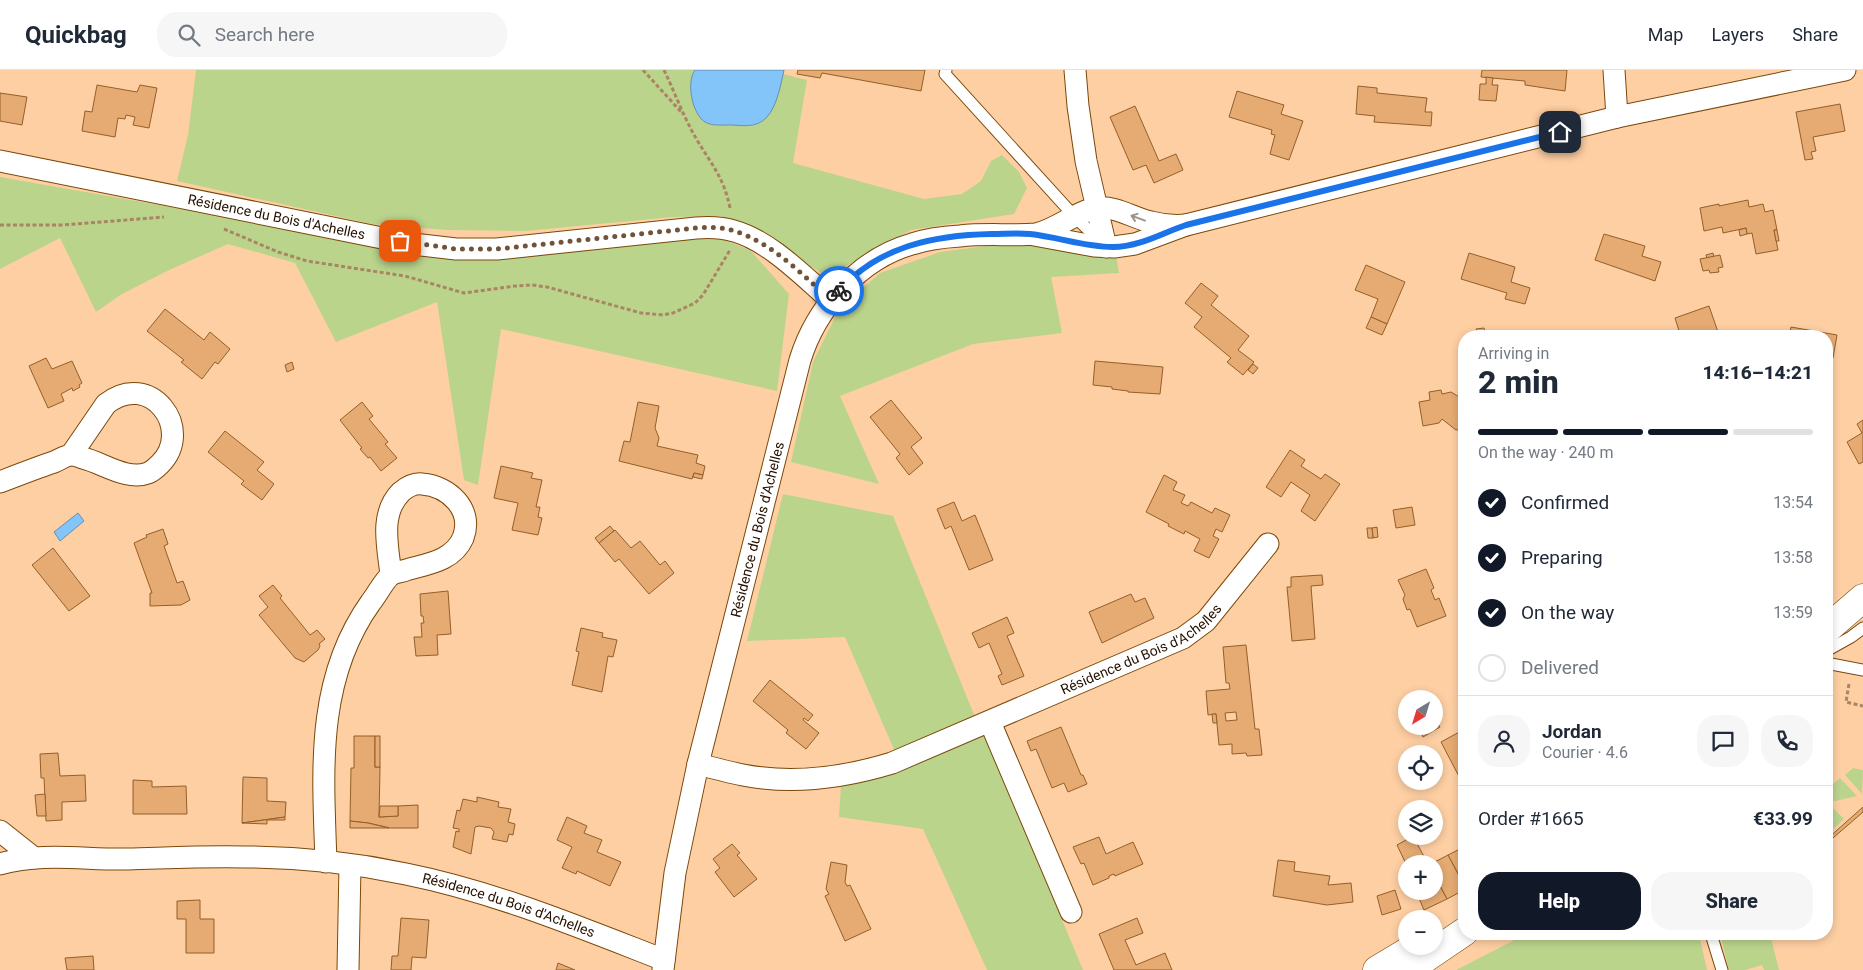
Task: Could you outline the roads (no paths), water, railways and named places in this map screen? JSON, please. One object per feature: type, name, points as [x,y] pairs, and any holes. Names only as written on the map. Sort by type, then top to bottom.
[{"type":"main road","points":[[1845,629],[1863,598]]},
{"type":"main road","points":[[1408,970],[1452,929]]},
{"type":"main road","points":[[1377,970],[1402,955]]},
{"type":"street","points":[[1075,70],[1082,138],[1106,247]]},
{"type":"street","points":[[1614,70],[1617,117]]},
{"type":"street","name":"Résidence du Bois d'Achelles","points":[[1029,234],[1106,247],[1129,246],[1186,225],[1617,117],[1845,70]]},
{"type":"street","name":"Résidence du Bois d'Achelles","points":[[0,160],[396,241],[456,249],[522,247],[696,228],[723,229],[744,235],[769,249],[793,266],[832,301]]},
{"type":"street","name":"Résidence du Bois d'Achelles","points":[[0,864],[34,858],[122,859],[246,856],[350,865],[412,875],[495,896],[663,965],[675,873],[698,764],[800,360],[809,336],[832,301],[841,289],[866,267],[894,250],[911,244],[961,236],[1029,234],[1048,230],[1097,208],[1112,209],[1151,222],[1174,226],[1186,225]]},
{"type":"street","points":[[0,482],[71,455],[106,404],[126,393],[141,393],[153,398],[172,425],[173,438],[169,452],[158,466],[148,473],[128,474],[71,455]]},
{"type":"street","points":[[326,862],[323,765],[327,716],[332,694],[349,643],[368,607],[391,575],[441,560],[457,548],[462,538],[466,519],[463,509],[447,493],[437,488],[420,484],[412,485],[403,490],[396,498],[388,516],[387,527],[391,575]]},
{"type":"street","name":"Résidence du Bois d'Achelles","points":[[698,764],[758,778],[806,780],[841,776],[892,763],[1183,638],[1206,620],[1268,544]]},
{"type":"street","points":[[990,722],[1071,912]]},
{"type":"street","points":[[0,831],[34,858]]},
{"type":"street","points":[[348,970],[350,865]]},
{"type":"lane","points":[[946,70],[946,74],[1075,217],[1106,247]]},
{"type":"lane","points":[[1833,647],[1851,637],[1845,629]]},
{"type":"lane","points":[[1833,664],[1863,670]]},
{"type":"lane","points":[[1714,940],[1722,970]]},
{"type":"water","points":[[695,70],[784,70],[778,95],[767,117],[754,125],[744,126],[713,125],[700,118],[694,105],[691,90],[692,75]]},
{"type":"water","points":[[78,513],[84,521],[60,541],[54,532]]}]
